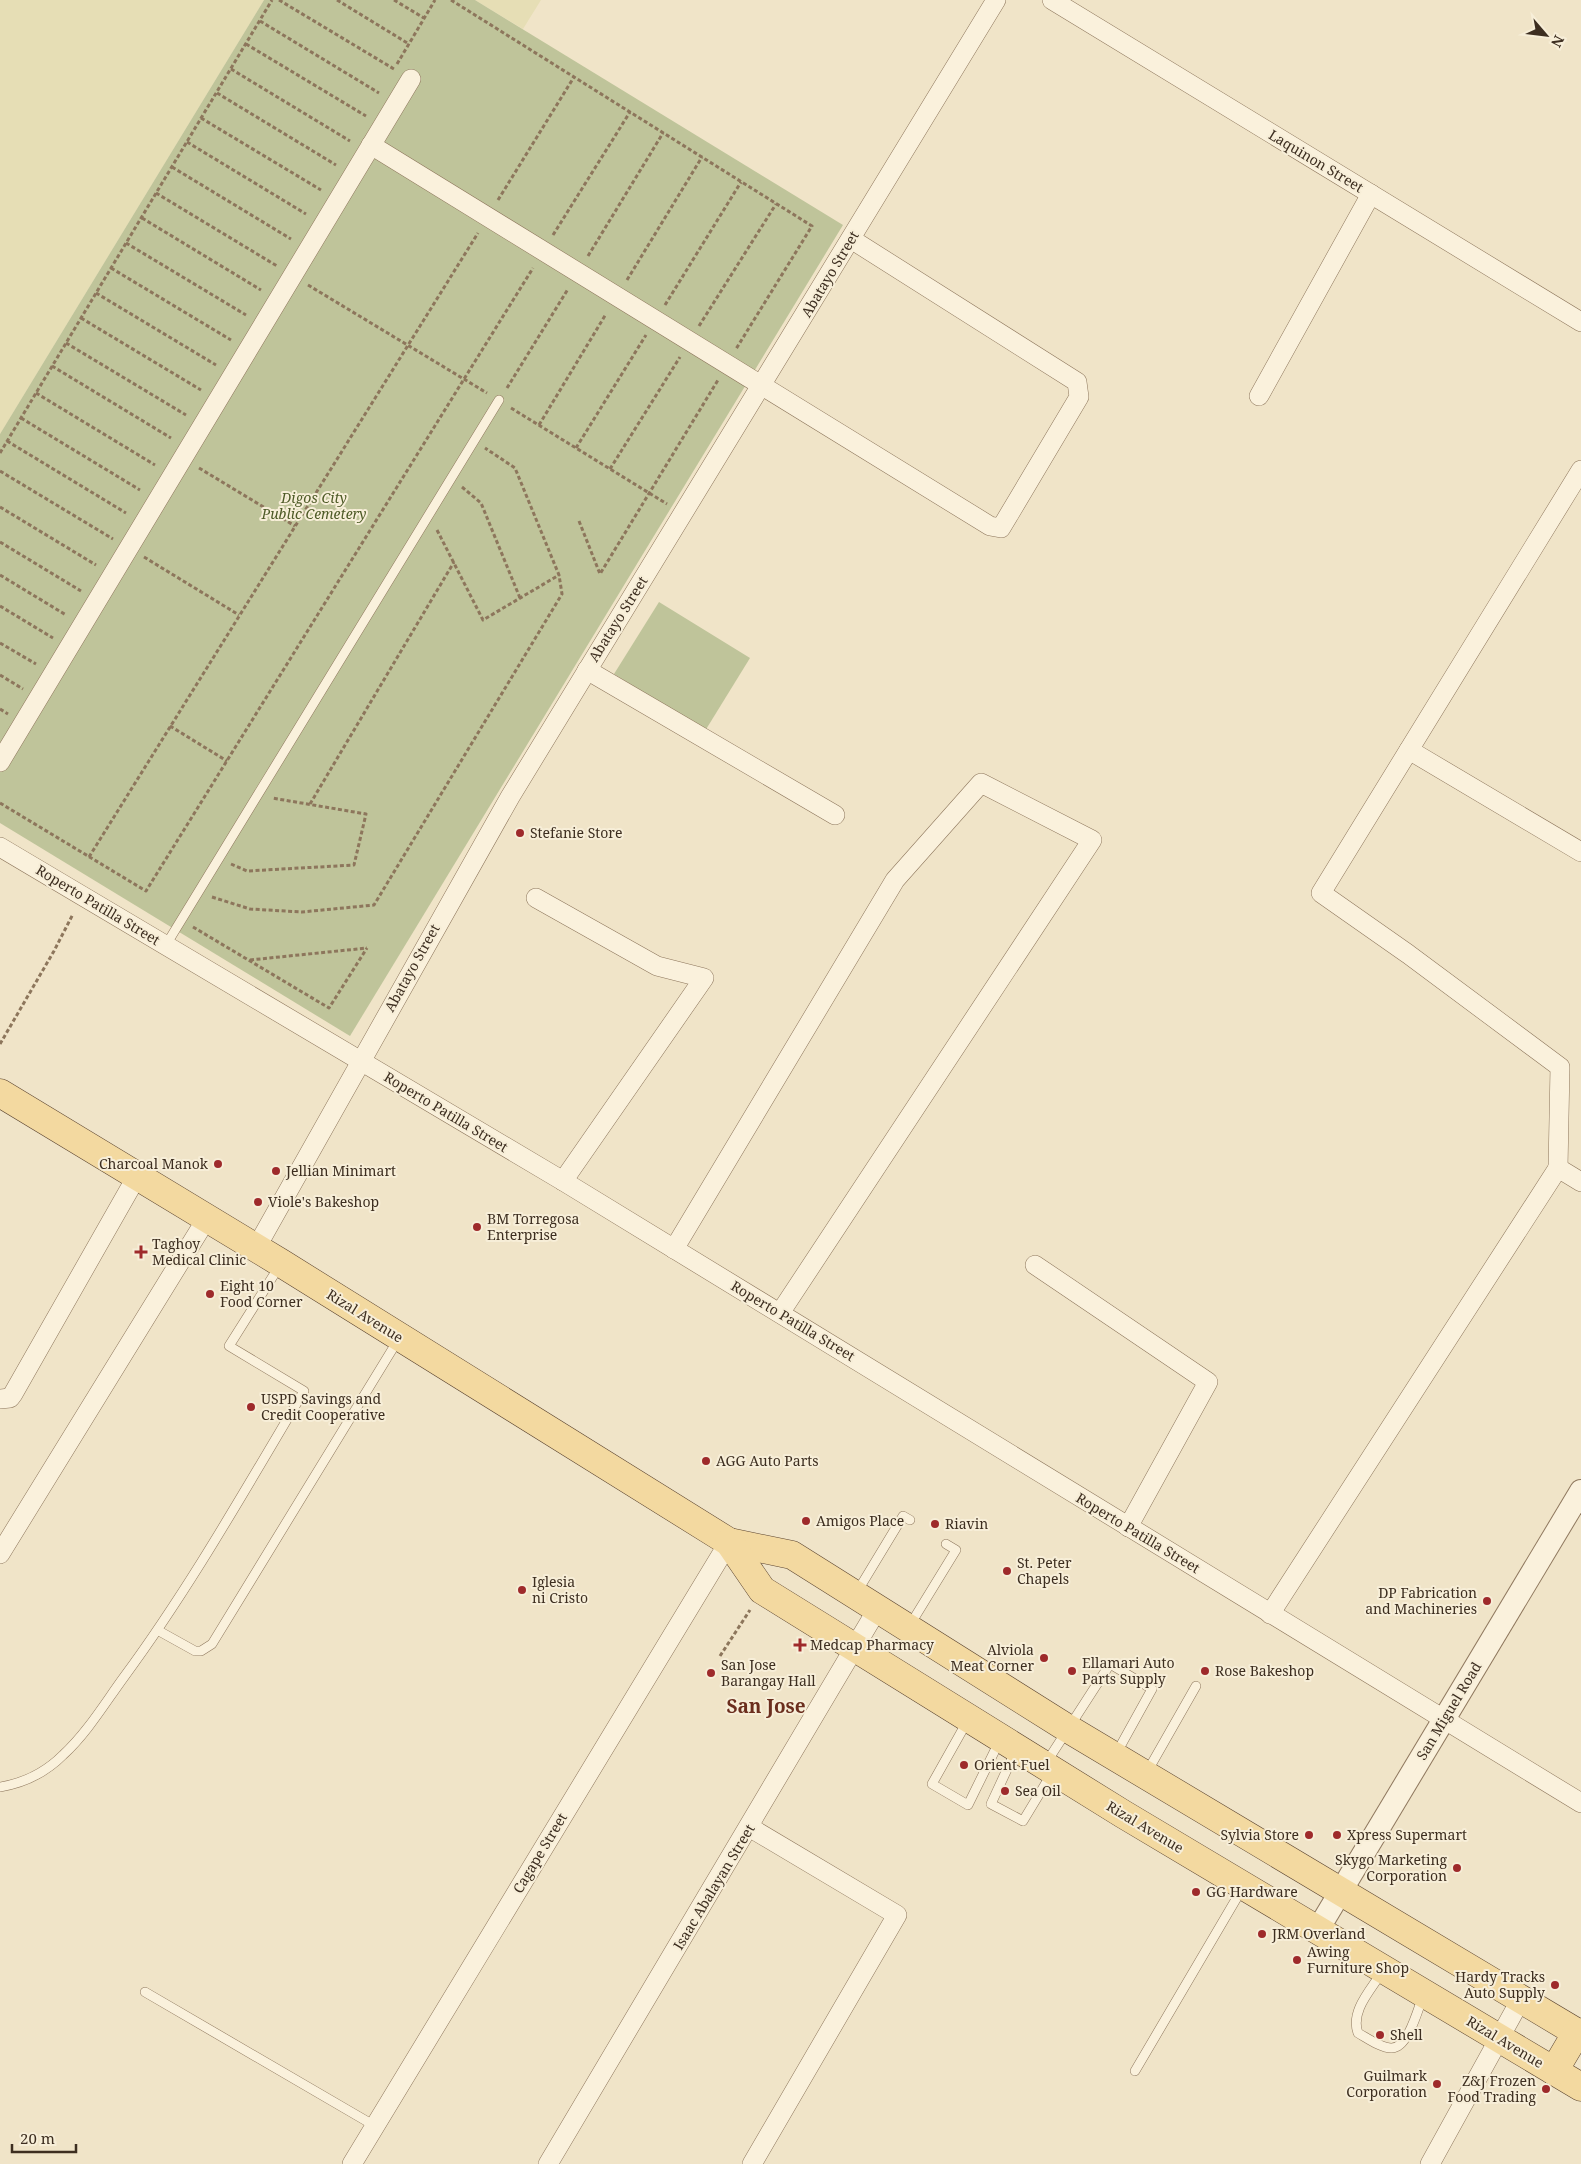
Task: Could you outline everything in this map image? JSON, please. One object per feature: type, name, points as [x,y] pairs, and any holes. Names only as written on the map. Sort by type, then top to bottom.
[{"type":"main road","name":"Rizal Avenue","points":[[0,1093],[281,1263],[729,1542],[792,1555],[1067,1728],[1579,2034]]},
{"type":"main road","name":"Rizal Avenue","points":[[729,1542],[762,1590],[1317,1931],[1581,2087]]},
{"type":"main road","points":[[1554,2071],[1579,2034]]},
{"type":"street","name":"Abatayo Street","points":[[256,1248],[360,1060],[481,848],[587,670],[996,0]]},
{"type":"street","name":"Laquinon Street","points":[[1052,0],[1581,322]]},
{"type":"street","points":[[0,762],[411,80]]},
{"type":"street","points":[[369,148],[544,250],[990,526],[1001,528],[1079,397],[1077,382],[851,239]]},
{"type":"street","points":[[1258,396],[1371,194]]},
{"type":"street","points":[[1270,1614],[1558,1168],[1560,1067],[1408,954],[1321,893],[1581,470]]},
{"type":"street","points":[[587,670],[835,815]]},
{"type":"street","points":[[1409,750],[1581,852]]},
{"type":"street","points":[[674,1249],[895,880],[981,783],[1092,840],[780,1314]]},
{"type":"street","name":"Roperto Patilla Street","points":[[0,847],[563,1181],[1443,1721],[1581,1803]]},
{"type":"street","points":[[536,898],[656,966],[704,978],[563,1181]]},
{"type":"street","points":[[1558,1168],[1581,1182]]},
{"type":"street","points":[[0,1399],[10,1398],[13,1394],[137,1176]]},
{"type":"street","points":[[0,1554],[207,1218]]},
{"type":"street","points":[[1035,1265],[1208,1382],[1128,1527]]},
{"type":"street","name":"San Miguel Road","points":[[1317,1931],[1581,1491]]},
{"type":"street","name":"Cagape Street","points":[[352,2164],[729,1542]]},
{"type":"street","name":"Isaac Abalayan Street","points":[[548,2164],[854,1647],[867,1601]]},
{"type":"street","points":[[749,1827],[897,1915],[752,2164]]},
{"type":"street","points":[[1430,2164],[1521,1999]]},
{"type":"lane","points":[[166,945],[499,400]]},
{"type":"lane","points":[[0,1787],[15,1784],[41,1773],[64,1755],[159,1631],[304,1391],[229,1346],[281,1263]]},
{"type":"lane","points":[[159,1631],[195,1650],[201,1650],[212,1644],[399,1338]]},
{"type":"lane","points":[[867,1601],[902,1516],[910,1520]]},
{"type":"lane","points":[[908,1628],[956,1550],[946,1544]]},
{"type":"lane","points":[[1009,1742],[991,1804],[1023,1822],[1050,1768],[1067,1728],[1110,1664],[1152,1689],[1114,1756]]},
{"type":"lane","points":[[1146,1775],[1196,1686]]},
{"type":"lane","points":[[969,1718],[932,1784],[968,1805],[1009,1742]]},
{"type":"lane","points":[[1135,2071],[1243,1886]]},
{"type":"lane","points":[[1384,1970],[1360,2008],[1356,2018],[1358,2033],[1390,2049],[1397,2047],[1408,2036],[1424,1994]]},
{"type":"lane","points":[[145,1992],[375,2126]]},
{"type":"path","points":[[0,453],[272,0]]},
{"type":"path","points":[[279,0],[411,80]]},
{"type":"path","points":[[337,0],[409,44]]},
{"type":"path","points":[[394,0],[424,18]]},
{"type":"path","points":[[393,69],[435,0]]},
{"type":"path","points":[[451,0],[812,226],[600,574],[580,521]]},
{"type":"path","points":[[260,21],[396,104]]},
{"type":"path","points":[[246,44],[382,126]]},
{"type":"path","points":[[231,69],[369,148]]},
{"type":"path","points":[[88,857],[574,78]]},
{"type":"path","points":[[217,93],[353,175]]},
{"type":"path","points":[[0,803],[146,892],[630,112]]},
{"type":"path","points":[[201,118],[338,201]]},
{"type":"path","points":[[187,142],[324,224]]},
{"type":"path","points":[[172,167],[308,250]]},
{"type":"path","points":[[156,193],[499,400],[683,514]]},
{"type":"path","points":[[142,218],[278,300]]},
{"type":"path","points":[[126,243],[263,325]]},
{"type":"path","points":[[111,268],[248,350]]},
{"type":"path","points":[[96,293],[232,375]]},
{"type":"path","points":[[81,318],[218,400]]},
{"type":"path","points":[[66,343],[203,425]]},
{"type":"path","points":[[52,366],[295,526]]},
{"type":"path","points":[[36,394],[172,476]]},
{"type":"path","points":[[21,418],[157,500]]},
{"type":"path","points":[[197,893],[250,909],[302,912],[374,905],[562,594],[558,575],[515,468],[474,441]]},
{"type":"path","points":[[7,442],[143,524]]},
{"type":"path","points":[[0,471],[240,615]]},
{"type":"path","points":[[451,479],[482,503],[520,598]]},
{"type":"path","points":[[0,507],[112,575]]},
{"type":"path","points":[[429,515],[483,620],[558,575]]},
{"type":"path","points":[[0,542],[97,600]]},
{"type":"path","points":[[310,804],[454,562]]},
{"type":"path","points":[[0,575],[82,625]]},
{"type":"path","points":[[0,606],[69,648]]},
{"type":"path","points":[[0,642],[53,674]]},
{"type":"path","points":[[0,675],[38,698]]},
{"type":"path","points":[[170,726],[227,761]]},
{"type":"path","points":[[219,858],[247,871],[354,865],[366,814],[257,795]]},
{"type":"path","points":[[0,1044],[54,951],[82,895]]},
{"type":"path","points":[[181,920],[329,1008],[367,948],[249,960]]},
{"type":"path","points":[[720,1656],[753,1605]]},
{"type":"shaded area","points":[[0,0],[264,0],[0,434]]},
{"type":"shaded area","points":[[475,0],[541,0],[523,29]]},
{"type":"green space","name":"Digos City Public Cemetery","points":[[264,0],[475,0],[843,225],[350,1036],[0,823],[0,434]]},
{"type":"green space","points":[[659,602],[750,658],[705,731],[614,674]]},
{"type":"place","name":"Stefanie Store","points":[[520,833]]},
{"type":"place","name":"Charcoal Manok","points":[[218,1164]]},
{"type":"place","name":"Jellian Minimart","points":[[276,1171]]},
{"type":"place","name":"Viole's Bakeshop","points":[[258,1202]]},
{"type":"place","name":"BM Torregosa Enterprise","points":[[477,1227]]},
{"type":"place","name":"Taghoy Medical Clinic","points":[[141,1252]]},
{"type":"place","name":"Eight 10 Food Corner","points":[[210,1294]]},
{"type":"place","name":"USPD Savings and Credit Cooperative","points":[[251,1407]]},
{"type":"place","name":"AGG Auto Parts","points":[[706,1461]]},
{"type":"place","name":"Amigos Place","points":[[806,1521]]},
{"type":"place","name":"Riavin","points":[[935,1524]]},
{"type":"place","name":"St. Peter Chapels","points":[[1007,1571]]},
{"type":"place","name":"Iglesia ni Cristo","points":[[522,1590]]},
{"type":"place","name":"DP Fabrication and Machineries","points":[[1487,1601]]},
{"type":"place","name":"Medcap Pharmacy","points":[[800,1645]]},
{"type":"place","name":"Alviola Meat Corner","points":[[1044,1658]]},
{"type":"place","name":"Ellamari Auto Parts Supply","points":[[1072,1671]]},
{"type":"place","name":"Rose Bakeshop","points":[[1205,1671]]},
{"type":"place","name":"San Jose Barangay Hall","points":[[711,1673]]},
{"type":"place","name":"Orient Fuel","points":[[964,1765]]},
{"type":"place","name":"Sea Oil","points":[[1005,1791]]},
{"type":"place","name":"Sylvia Store","points":[[1309,1835]]},
{"type":"place","name":"Xpress Supermart","points":[[1337,1835]]},
{"type":"place","name":"Skygo Marketing Corporation","points":[[1457,1868]]},
{"type":"place","name":"GG Hardware","points":[[1196,1892]]},
{"type":"place","name":"JRM Overland","points":[[1262,1934]]},
{"type":"place","name":"Awing Furniture Shop","points":[[1297,1960]]},
{"type":"place","name":"Hardy Tracks Auto Supply","points":[[1555,1985]]},
{"type":"place","name":"Shell","points":[[1380,2035]]},
{"type":"place","name":"Guilmark Corporation","points":[[1437,2084]]},
{"type":"place","name":"Z&J Frozen Food Trading","points":[[1546,2089]]},
{"type":"district","name":"San Jose","points":[[766,1706]]}]
